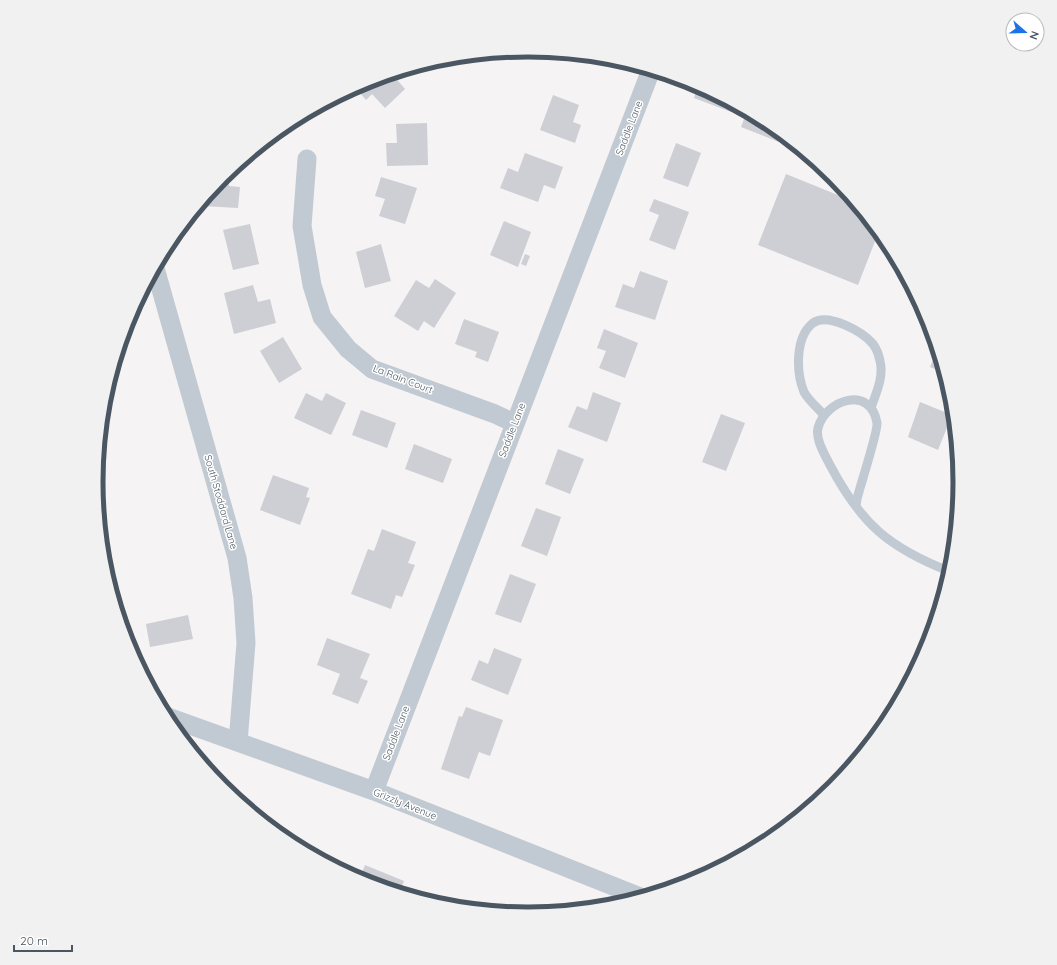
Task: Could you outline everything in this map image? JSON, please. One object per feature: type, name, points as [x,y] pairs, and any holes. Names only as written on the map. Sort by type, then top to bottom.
[{"type":"street","name":"Saddle Lane","points":[[374,791],[514,423],[649,75]]},
{"type":"street","name":"La Rain Court","points":[[307,159],[302,226],[312,285],[322,317],[348,349],[372,369],[495,414],[514,423]]},
{"type":"street","name":"South Stoddard Lane","points":[[157,275],[237,558],[243,598],[246,643],[238,742]]},
{"type":"street","name":"Grizzly Avenue","points":[[176,720],[374,791],[635,895]]},
{"type":"lane","points":[[824,414],[804,393],[798,364],[802,337],[814,323],[826,320],[842,323],[859,332],[873,344],[880,361],[880,383],[871,408]]},
{"type":"lane","points":[[856,506],[877,425],[874,411],[864,401],[851,399],[836,405],[824,414],[818,428],[819,439],[844,492],[874,528],[897,546],[945,569]]},
{"type":"building","points":[[396,79],[405,89],[385,108],[372,94],[366,100],[359,92]]},
{"type":"building","points":[[696,91],[732,109],[731,112],[694,98]]},
{"type":"building","points":[[553,95],[579,105],[573,122],[581,125],[575,143],[540,130]]},
{"type":"building","points":[[745,116],[780,139],[779,142],[741,127]]},
{"type":"building","points":[[427,123],[428,165],[387,166],[386,143],[397,143],[396,124]]},
{"type":"building","points":[[676,143],[701,153],[688,187],[663,178]]},
{"type":"building","points":[[525,153],[563,167],[555,189],[544,185],[538,202],[500,188],[508,168],[518,172]]},
{"type":"building","points":[[786,174],[844,197],[866,223],[876,238],[858,285],[758,245]]},
{"type":"building","points":[[381,177],[417,188],[405,224],[379,216],[385,199],[375,196]]},
{"type":"building","points":[[229,181],[229,186],[240,187],[238,208],[205,206]]},
{"type":"building","points":[[654,199],[689,212],[675,250],[649,240],[659,215],[649,211]]},
{"type":"building","points":[[504,221],[531,232],[518,267],[490,255]]},
{"type":"building","points":[[250,224],[259,264],[233,270],[223,230]]},
{"type":"building","points":[[381,244],[391,281],[365,288],[356,252]]},
{"type":"building","points":[[525,254],[530,256],[526,266],[521,264]]},
{"type":"building","points":[[640,271],[668,281],[655,320],[615,307],[623,284],[634,288]]},
{"type":"building","points":[[435,279],[456,293],[434,328],[424,321],[418,331],[394,316],[416,280],[429,288]]},
{"type":"building","points":[[253,285],[258,302],[270,299],[276,323],[234,334],[224,293]]},
{"type":"building","points":[[464,319],[499,332],[488,362],[475,357],[477,352],[455,344]]},
{"type":"building","points":[[604,329],[638,343],[625,378],[599,368],[606,351],[597,348]]},
{"type":"building","points":[[283,337],[302,369],[279,383],[260,351]]},
{"type":"building","points":[[935,356],[940,371],[930,367]]},
{"type":"building","points":[[593,392],[621,403],[607,442],[568,427],[577,406],[587,410]]},
{"type":"building","points":[[306,393],[322,401],[326,393],[346,403],[331,435],[294,418]]},
{"type":"building","points":[[920,402],[948,413],[949,422],[938,450],[908,437]]},
{"type":"building","points":[[361,410],[396,423],[387,448],[352,435]]},
{"type":"building","points":[[721,414],[745,423],[726,471],[702,462]]},
{"type":"building","points":[[414,444],[452,459],[443,483],[405,469]]},
{"type":"building","points":[[558,449],[584,459],[570,494],[545,484]]},
{"type":"building","points":[[273,475],[309,488],[306,497],[310,498],[300,525],[260,510]]},
{"type":"building","points":[[536,508],[561,517],[547,556],[521,546]]},
{"type":"building","points":[[382,529],[416,542],[408,563],[415,565],[402,597],[396,595],[391,609],[351,594],[368,549],[374,551]]},
{"type":"building","points":[[510,574],[536,584],[521,623],[495,614]]},
{"type":"building","points":[[188,615],[193,639],[150,647],[146,624]]},
{"type":"building","points":[[327,638],[370,654],[360,678],[368,681],[358,704],[332,694],[340,674],[317,665]]},
{"type":"building","points":[[494,648],[522,659],[508,695],[471,680],[479,660],[488,664]]},
{"type":"building","points":[[466,707],[503,720],[490,756],[479,752],[469,779],[441,769],[459,716],[462,717]]},
{"type":"building","points":[[365,865],[404,881],[401,888],[361,874]]}]
